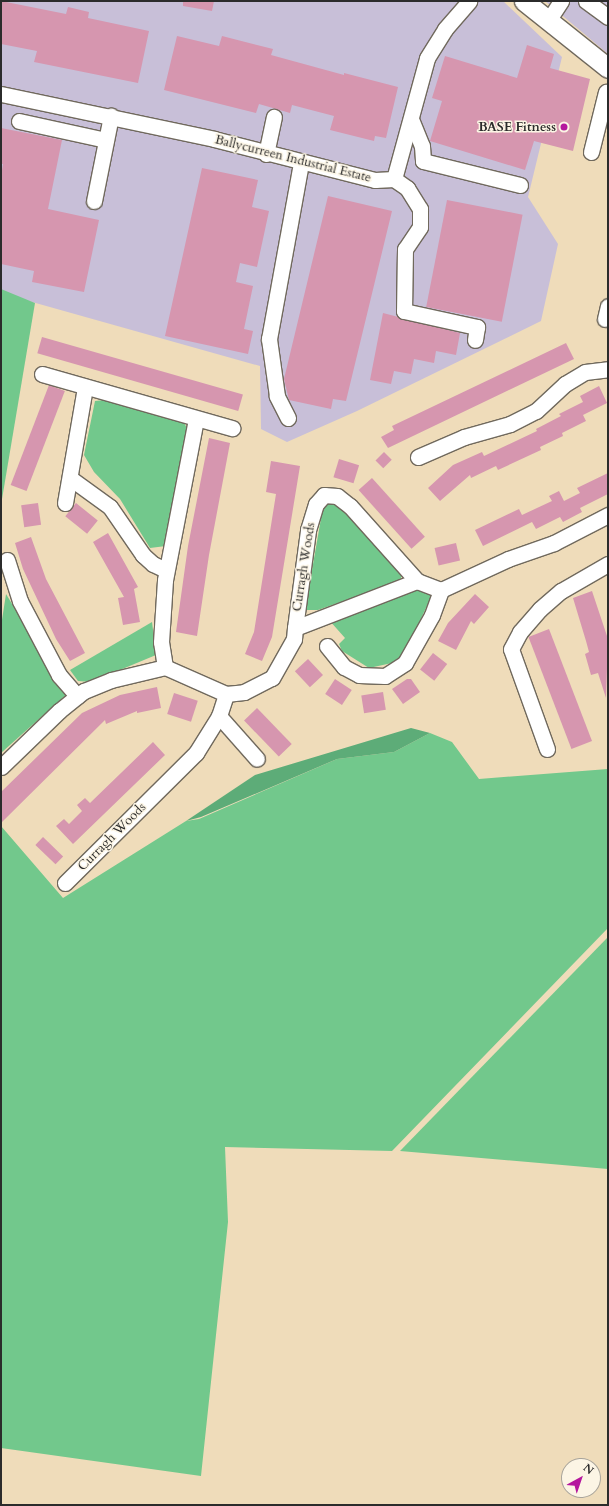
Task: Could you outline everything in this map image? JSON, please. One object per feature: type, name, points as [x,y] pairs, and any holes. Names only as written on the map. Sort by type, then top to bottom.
[{"type":"main road","points":[[524,1],[548,22],[608,68]]},
{"type":"street","points":[[469,1],[445,29],[427,58],[394,179],[407,188],[420,209],[420,226],[405,249],[404,311],[477,327],[475,340]]},
{"type":"street","points":[[548,22],[561,1]]},
{"type":"street","points":[[586,1],[608,17]]},
{"type":"street","points":[[591,152],[602,127],[606,92]]},
{"type":"street","name":"Ballycurreen Industrial Estate","points":[[1,94],[111,116],[375,180],[394,179]]},
{"type":"street","points":[[94,201],[111,116]]},
{"type":"street","points":[[266,154],[274,117]]},
{"type":"street","points":[[411,119],[422,146],[423,162],[520,185]]},
{"type":"street","points":[[19,121],[106,140]]},
{"type":"street","points":[[288,418],[277,396],[269,339],[301,163]]},
{"type":"street","points":[[418,457],[464,438],[510,424],[536,410],[566,384],[585,372],[608,369]]},
{"type":"street","points":[[42,374],[232,428]]},
{"type":"street","points":[[65,503],[85,387]]},
{"type":"street","points":[[165,667],[160,642],[166,570],[196,419]]},
{"type":"street","points":[[70,478],[110,507],[143,555],[153,564],[166,570]]},
{"type":"street","name":"Curragh Woods","points":[[66,883],[196,753],[218,716],[226,694],[244,692],[272,678],[294,639],[295,628],[308,530],[316,504],[324,495],[337,496],[350,506],[417,582],[295,628]]},
{"type":"street","points":[[417,582],[441,590],[508,559],[554,543],[608,515]]},
{"type":"street","points":[[7,560],[20,602],[59,675],[77,696]]},
{"type":"street","points":[[547,749],[517,667],[512,649],[520,632],[540,609],[561,591],[608,564]]},
{"type":"street","points":[[326,646],[344,667],[359,676],[384,676],[406,663],[432,615],[441,590]]},
{"type":"street","points":[[1,767],[77,696],[111,680],[165,667],[226,694]]},
{"type":"street","points":[[218,716],[257,759]]},
{"type":"shaded area","points":[[1,1],[503,1],[562,57],[528,197],[558,244],[541,321],[357,411],[287,442],[261,429],[260,366],[25,300],[1,290]]},
{"type":"shaded area","points":[[545,1],[608,1],[608,54]]},
{"type":"green space","points":[[1,289],[35,303],[1,505]]},
{"type":"green space","points":[[114,399],[184,422],[189,434],[166,546],[150,548],[120,499],[94,472],[84,455],[95,401]]},
{"type":"green space","points":[[329,501],[339,502],[402,574],[400,581],[318,610],[305,610],[323,507]]},
{"type":"green space","points":[[420,586],[432,595],[405,653],[392,663],[369,668],[342,651],[339,644],[345,638],[329,620]]},
{"type":"green space","points":[[6,594],[67,694],[1,753],[1,626]]},
{"type":"green space","points":[[152,622],[156,655],[91,682],[78,681],[70,670]]},
{"type":"green space","points":[[411,728],[430,733],[394,752],[337,759],[201,817],[186,821],[255,775]]},
{"type":"green space","points":[[430,733],[452,742],[479,779],[608,769],[608,928],[392,1151],[225,1147],[228,1222],[201,1476],[1,1448],[1,826],[63,898],[186,821],[199,819],[337,759],[394,752]]},
{"type":"green space","points":[[608,937],[608,1169],[400,1151]]},
{"type":"building","points":[[1,1],[66,14],[68,7],[89,12],[88,18],[149,31],[138,83],[34,62],[37,51],[1,44]]},
{"type":"building","points":[[183,1],[214,1],[212,11],[183,6]]},
{"type":"building","points":[[177,36],[219,46],[222,36],[273,49],[271,55],[344,75],[344,73],[398,87],[386,138],[375,136],[374,141],[330,130],[334,116],[292,105],[290,113],[259,104],[256,113],[164,90]]},
{"type":"building","points":[[527,45],[554,54],[550,68],[590,79],[573,151],[534,141],[525,170],[430,141],[442,101],[432,98],[445,56],[517,78]]},
{"type":"building","points":[[1,128],[62,140],[48,209],[99,220],[84,292],[32,282],[34,271],[1,264],[1,176],[3,164],[1,164]]},
{"type":"building","points":[[202,168],[258,180],[252,207],[269,211],[257,267],[240,263],[236,282],[253,286],[244,329],[253,331],[248,354],[165,336]]},
{"type":"building","points":[[328,196],[392,211],[346,401],[333,399],[331,409],[289,400],[284,379]]},
{"type":"building","points":[[447,200],[523,215],[502,322],[426,307]]},
{"type":"building","points":[[383,313],[460,333],[456,355],[436,351],[434,363],[414,359],[411,374],[394,371],[391,384],[370,380]]},
{"type":"building","points":[[42,337],[243,395],[238,411],[37,353]]},
{"type":"building","points":[[566,343],[574,359],[388,448],[381,437],[394,430],[392,426]]},
{"type":"building","points":[[49,385],[65,391],[27,491],[11,485]]},
{"type":"building","points":[[599,386],[607,403],[583,415],[586,421],[562,433],[563,436],[540,447],[541,450],[498,470],[496,466],[471,478],[470,475],[440,501],[428,488],[453,465],[482,452],[484,456],[537,431],[536,429],[561,416],[559,414],[583,402],[580,396]]},
{"type":"building","points":[[209,438],[230,443],[209,555],[197,636],[176,632],[188,546]]},
{"type":"building","points":[[384,452],[392,460],[383,468],[376,460]]},
{"type":"building","points":[[339,459],[359,465],[354,483],[333,477]]},
{"type":"building","points":[[271,461],[300,466],[272,637],[262,661],[245,654],[254,632],[276,494],[266,492]]},
{"type":"building","points":[[608,473],[608,494],[580,508],[582,512],[563,522],[560,517],[536,529],[532,522],[483,546],[475,530],[519,509],[522,515],[552,501],[549,496],[559,491],[564,501],[580,493],[577,488]]},
{"type":"building","points":[[372,478],[425,537],[411,549],[359,490]]},
{"type":"building","points":[[38,503],[41,525],[24,527],[21,505]]},
{"type":"building","points":[[76,503],[98,521],[87,534],[65,516]]},
{"type":"building","points":[[108,533],[138,587],[134,589],[140,622],[123,625],[118,598],[124,597],[93,542]]},
{"type":"building","points":[[31,537],[46,579],[85,653],[70,661],[56,639],[23,569],[15,543]]},
{"type":"building","points":[[456,543],[460,561],[439,565],[435,548]]},
{"type":"building","points":[[592,591],[608,639],[606,698],[598,673],[591,675],[585,654],[589,652],[573,598]]},
{"type":"building","points":[[475,594],[489,607],[474,624],[471,621],[456,650],[438,641],[448,623]]},
{"type":"building","points":[[549,629],[592,741],[571,749],[528,637]]},
{"type":"building","points":[[433,653],[447,664],[434,681],[420,670]]},
{"type":"building","points":[[308,659],[323,675],[310,687],[295,671]]},
{"type":"building","points":[[335,679],[352,690],[342,705],[325,694]]},
{"type":"building","points":[[407,679],[411,679],[420,692],[403,704],[392,689]]},
{"type":"building","points":[[157,687],[161,708],[137,713],[137,711],[106,724],[105,720],[1,823],[1,792],[82,713],[120,695]]},
{"type":"building","points":[[383,692],[386,710],[364,713],[361,695]]},
{"type":"building","points":[[174,693],[198,701],[191,722],[167,714]]},
{"type":"building","points":[[257,708],[292,744],[279,756],[244,721]]},
{"type":"building","points":[[153,742],[165,755],[73,844],[56,826],[64,819],[69,824],[82,811],[77,805],[85,798],[90,803]]},
{"type":"building","points":[[43,837],[63,856],[56,864],[35,845]]},
{"type":"place","name":"BASE Fitness","points":[[564,127]]}]
